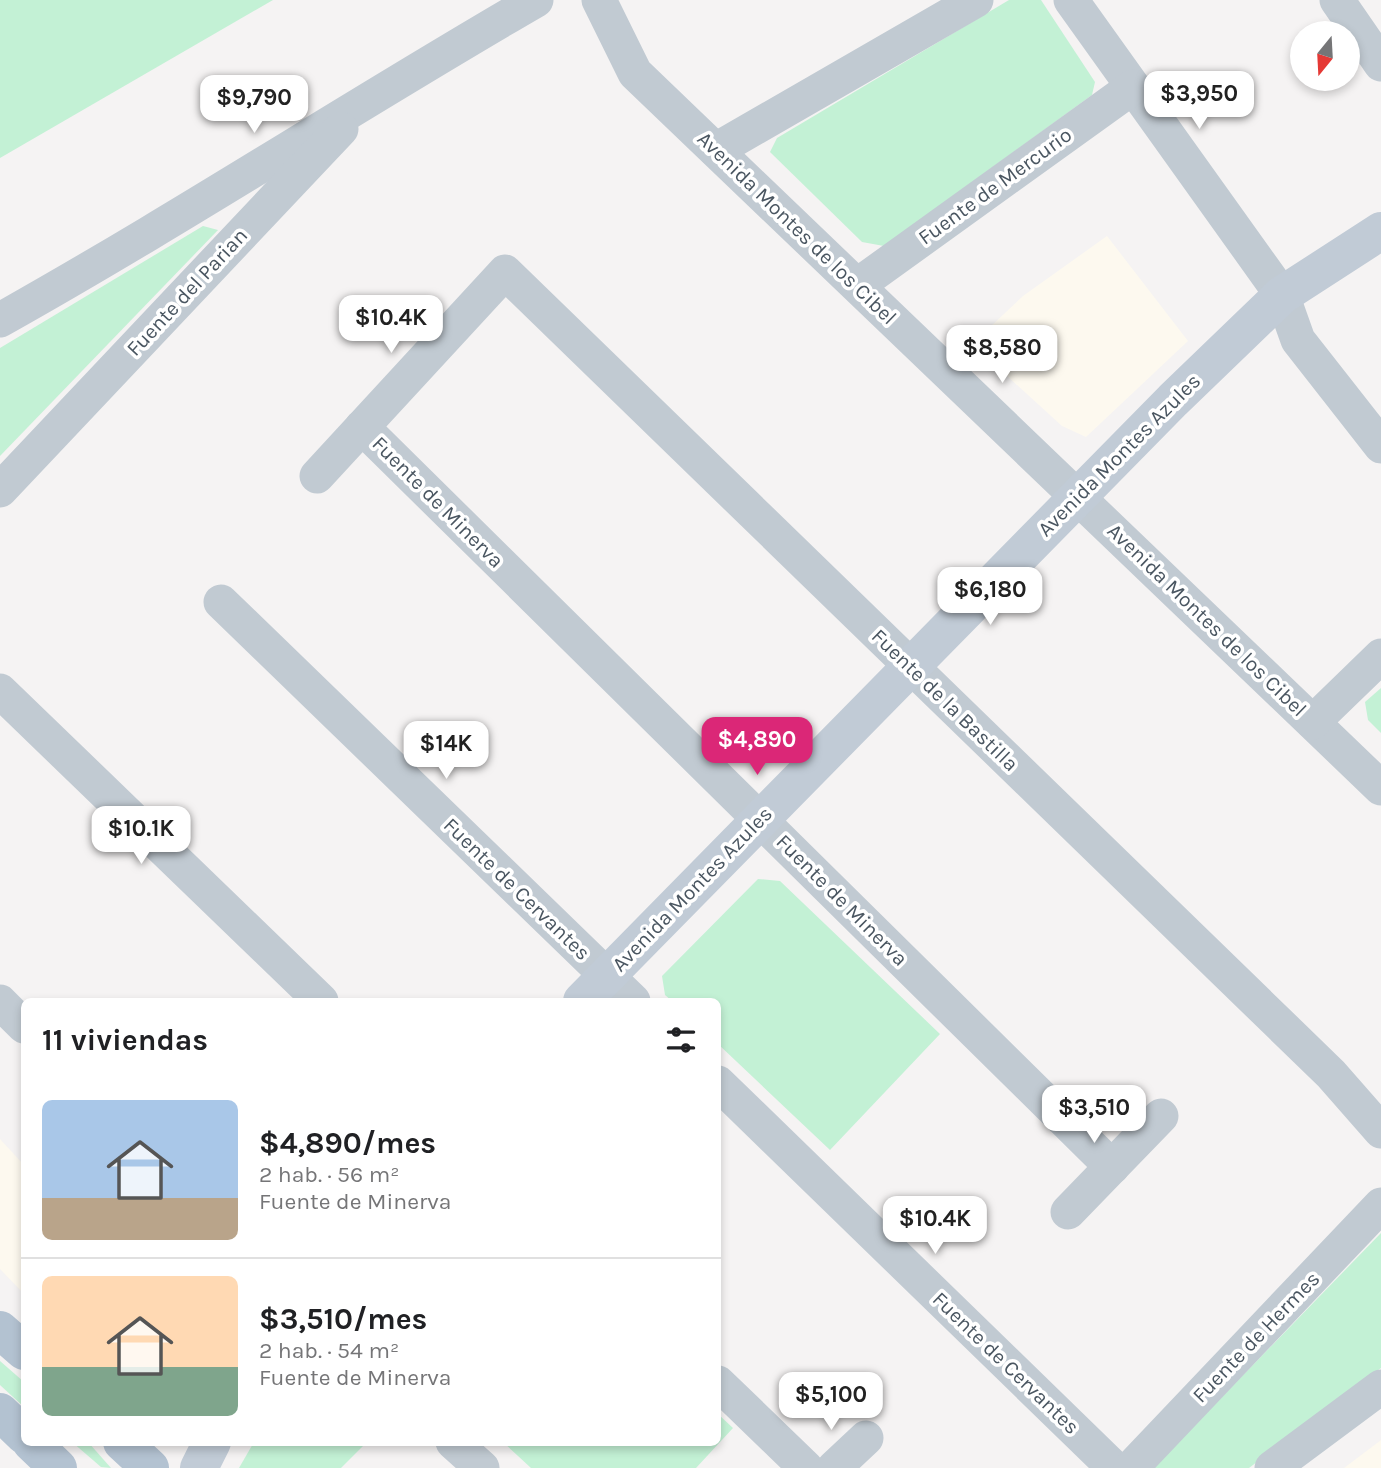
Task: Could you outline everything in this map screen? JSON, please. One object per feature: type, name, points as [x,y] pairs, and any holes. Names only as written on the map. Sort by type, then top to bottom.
[{"type":"main road","points":[[0,1330],[21,1348]]},
{"type":"main road","points":[[0,1412],[21,1432]]},
{"type":"main road","points":[[35,1446],[58,1468]]},
{"type":"main road","points":[[126,1446],[150,1468]]},
{"type":"street","name":"Fuente del Parian","points":[[0,320],[84,273],[374,94],[536,0]]},
{"type":"street","name":"Avenida Montes de los Cibel","points":[[599,0],[635,73],[1381,788]]},
{"type":"street","points":[[716,150],[976,0]]},
{"type":"street","points":[[1070,0],[1282,295],[1298,340],[1381,446]]},
{"type":"street","points":[[1337,0],[1381,64]]},
{"type":"street","name":"Fuente de Mercurio","points":[[858,285],[1133,88]]},
{"type":"street","name":"Fuente del Parian","points":[[0,491],[374,94]]},
{"type":"street","name":"Avenida Montes Azules","points":[[607,993],[760,820],[1077,495],[1282,295],[1381,231]]},
{"type":"street","name":"Fuente de la Bastilla","points":[[362,427],[506,272],[1331,1074],[1381,1131]]},
{"type":"street","points":[[317,476],[362,427]]},
{"type":"street","name":"Fuente de Minerva","points":[[362,427],[1112,1167]]},
{"type":"street","name":"Fuente de Cervantes","points":[[221,602],[607,993]]},
{"type":"street","points":[[1313,722],[1381,656]]},
{"type":"street","points":[[0,691],[318,998]]},
{"type":"street","points":[[0,1002],[21,1023]]},
{"type":"street","name":"Fuente de Cervantes","points":[[721,1086],[1114,1468]]},
{"type":"street","points":[[1068,1212],[1161,1116]]},
{"type":"street","name":"Fuente de Hermes","points":[[1131,1468],[1381,1205]]},
{"type":"street","points":[[721,1386],[806,1468]]},
{"type":"street","points":[[1272,1468],[1381,1387]]},
{"type":"street","points":[[834,1468],[866,1438]]},
{"type":"street","points":[[199,1468],[210,1446]]},
{"type":"street","points":[[457,1446],[482,1468]]},
{"type":"shaded area","points":[[1107,236],[1188,341],[1086,437],[1062,426],[972,344],[1023,296]]},
{"type":"shaded area","points":[[0,1139],[21,1162],[21,1291],[0,1269]]},
{"type":"shaded area","points":[[1381,1440],[1381,1468],[1344,1468]]},
{"type":"green space","points":[[0,0],[273,0],[0,158]]},
{"type":"green space","points":[[1009,0],[1041,0],[1095,82],[1092,95],[884,246],[862,242],[770,152],[777,138]]},
{"type":"green space","points":[[203,226],[218,230],[0,456],[0,348]]},
{"type":"green space","points":[[1381,688],[1381,733],[1368,720],[1365,702]]},
{"type":"green space","points":[[758,879],[780,881],[940,1034],[830,1150],[721,1047],[721,998],[668,998],[665,995],[662,976]]},
{"type":"green space","points":[[1381,1233],[1381,1368],[1249,1468],[1153,1468]]},
{"type":"green space","points":[[0,1361],[21,1379],[21,1404],[0,1385]]},
{"type":"green space","points":[[721,1417],[733,1428],[721,1441]]},
{"type":"green space","points":[[77,1446],[92,1446],[111,1468],[101,1467]]},
{"type":"green space","points":[[252,1446],[363,1446],[341,1468],[239,1468]]},
{"type":"green space","points":[[507,1446],[716,1446],[696,1468],[531,1468]]}]
